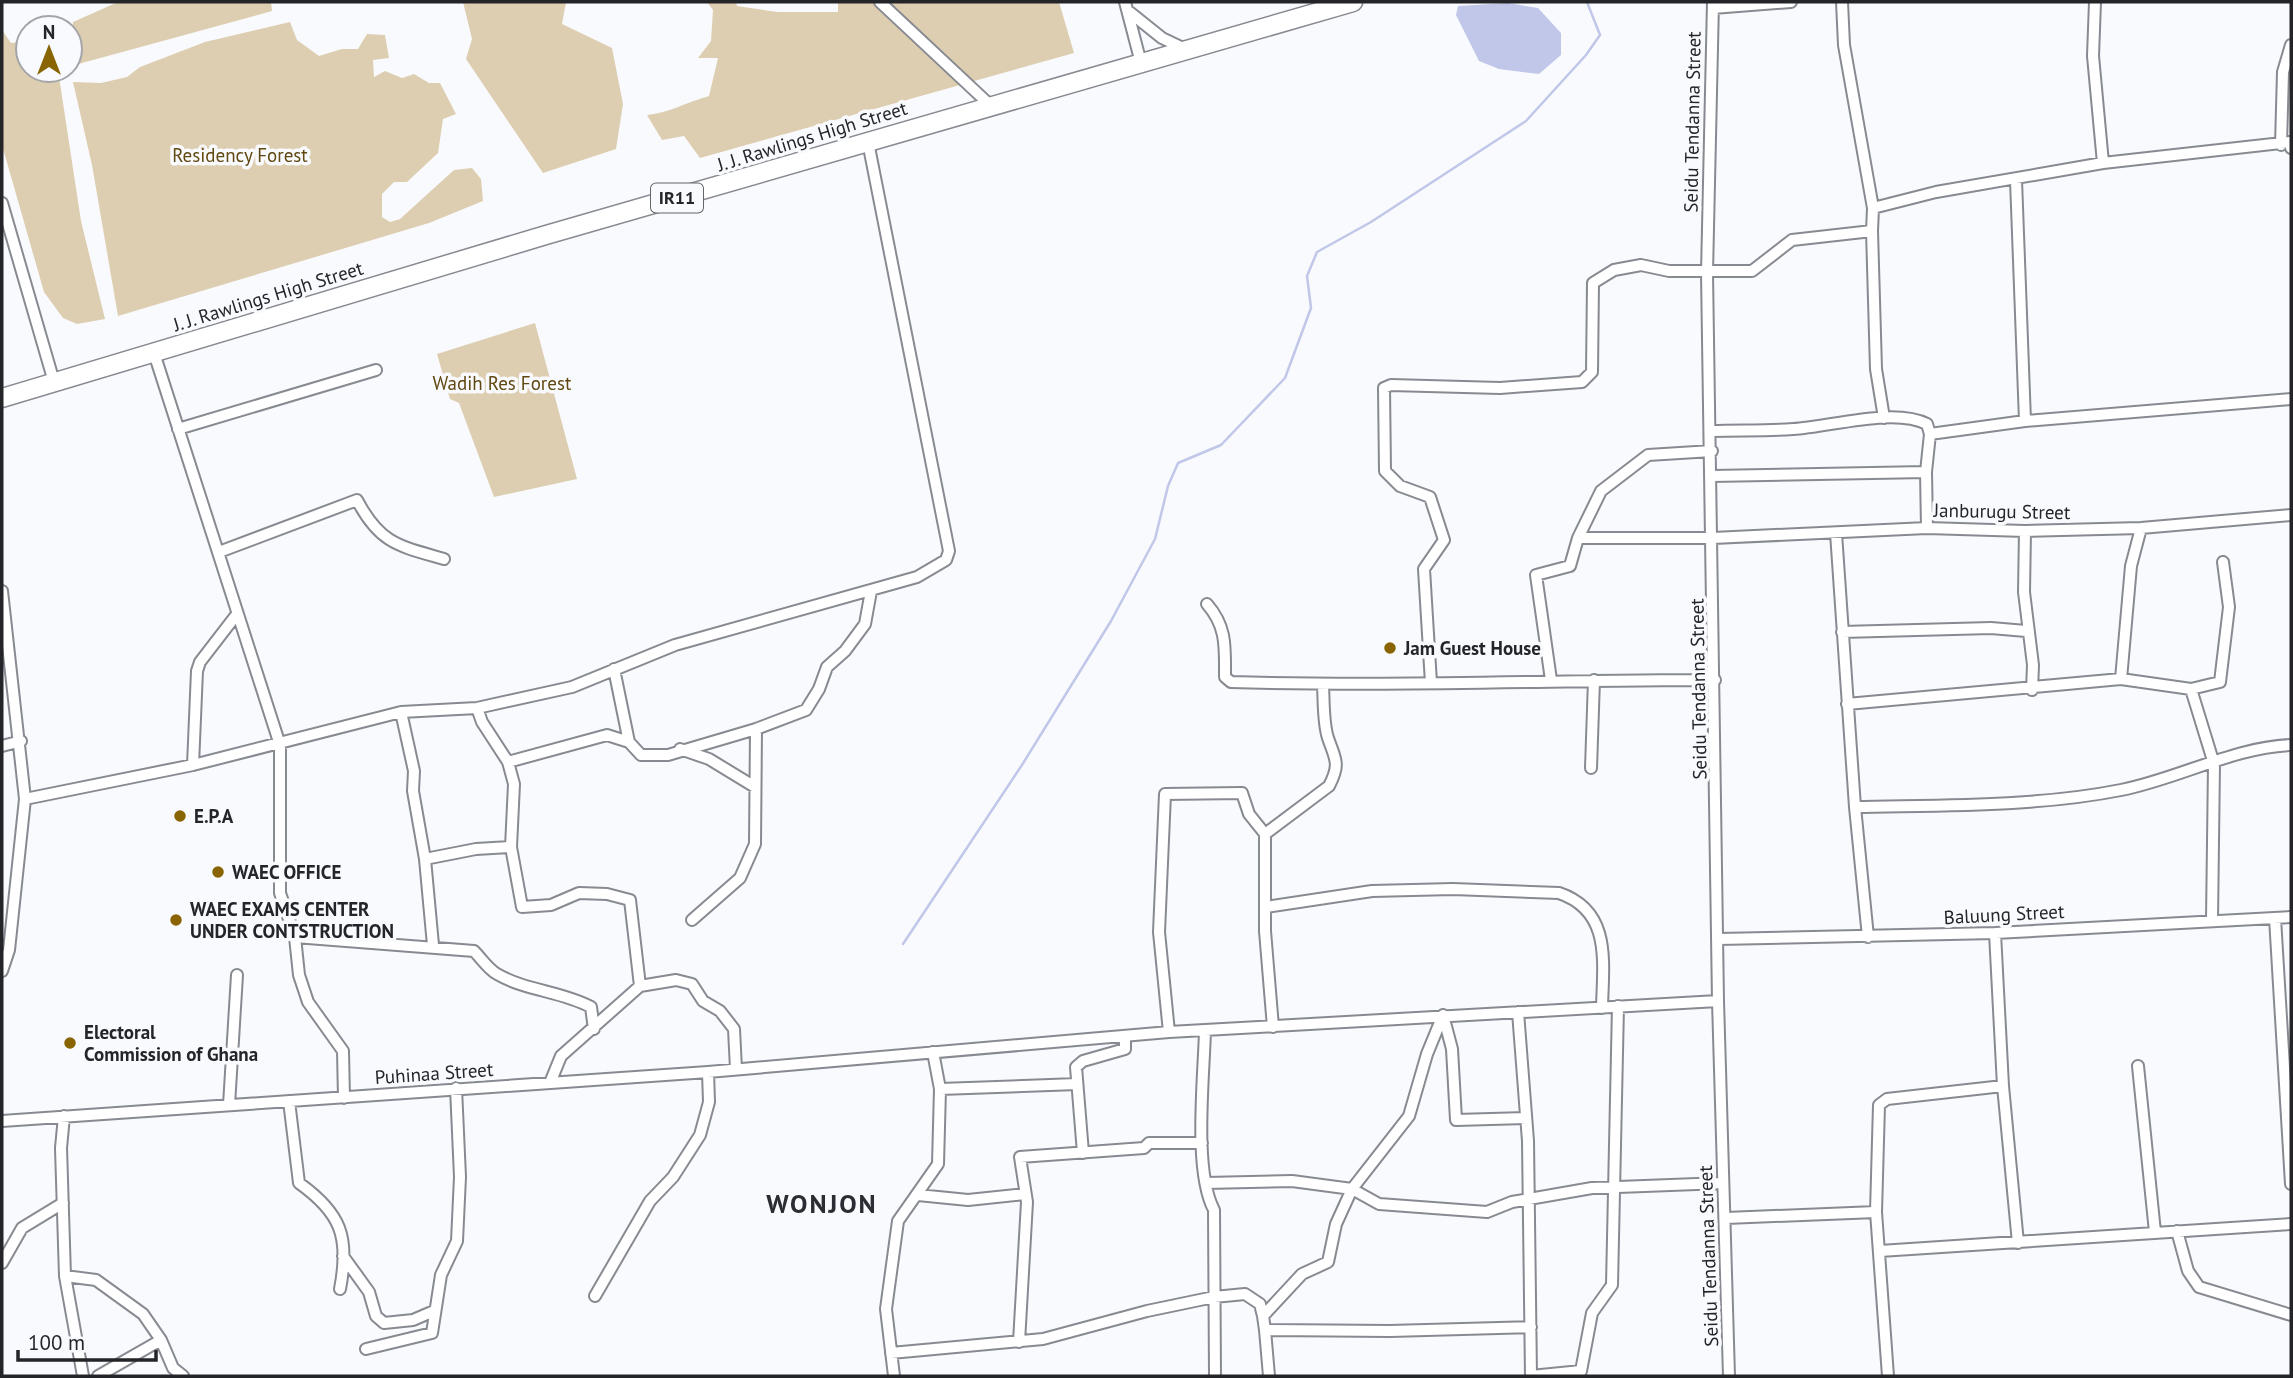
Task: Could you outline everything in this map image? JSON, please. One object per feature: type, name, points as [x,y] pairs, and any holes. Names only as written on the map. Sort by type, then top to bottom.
[{"type":"main road","name":"J. J. Rawlings High Street","points":[[2,398],[320,301],[1353,2]]},
{"type":"street","points":[[880,2],[990,105]]},
{"type":"street","points":[[1713,5],[1791,2]]},
{"type":"street","points":[[1842,2],[1844,45],[1873,208],[1876,369],[1884,418]]},
{"type":"street","points":[[2095,2],[2093,56],[2103,163]]},
{"type":"street","name":"Seidu Tendanna Street","points":[[1713,5],[1707,273],[1712,431],[1718,1000],[1729,1376]]},
{"type":"street","points":[[1126,6],[1162,38],[1188,49]]},
{"type":"street","points":[[1126,6],[1141,63]]},
{"type":"street","points":[[1873,208],[1936,192],[2103,163],[2288,144],[2283,72],[2291,45]]},
{"type":"street","points":[[25,799],[193,765],[401,712],[477,708],[572,687],[675,645],[917,577],[946,560],[949,551],[868,142]]},
{"type":"street","points":[[2016,180],[2025,421]]},
{"type":"street","points":[[2,203],[54,382]]},
{"type":"street","points":[[1431,683],[1424,569],[1444,540],[1430,498],[1400,486],[1385,471],[1384,388],[1391,385],[1500,388],[1582,382],[1591,373],[1592,296],[1596,279],[1614,270],[1641,265],[1669,271],[1752,271],[1791,240],[1872,231]]},
{"type":"street","points":[[154,353],[279,745],[279,893],[295,937],[299,975],[308,1002],[343,1051],[344,1097]]},
{"type":"street","points":[[178,429],[376,370]]},
{"type":"street","points":[[1930,434],[2025,421],[2291,399]]},
{"type":"street","points":[[1712,431],[1794,429],[1884,418],[1919,420],[1927,424],[1930,434],[1926,472],[1927,528]]},
{"type":"street","points":[[1551,680],[1536,575],[1570,566],[1578,538],[1601,491],[1648,455],[1712,451]]},
{"type":"street","points":[[1712,476],[1926,472]]},
{"type":"street","points":[[219,552],[357,500],[377,533],[388,541],[444,559]]},
{"type":"street","name":"Janburugu Street","points":[[1578,538],[1713,538],[1927,528],[2025,531],[2141,528],[2291,515]]},
{"type":"street","points":[[2121,679],[2131,566],[2141,528]]},
{"type":"street","points":[[2025,531],[2026,631],[2033,665],[2032,690]]},
{"type":"street","points":[[1836,533],[1855,807],[1868,937]]},
{"type":"street","points":[[1847,704],[2032,690],[2121,679],[2191,689],[2220,682],[2227,645],[2229,607],[2223,562]]},
{"type":"street","points":[[2,591],[21,741],[25,799],[2,971]]},
{"type":"street","points":[[508,762],[607,735],[629,742],[641,755],[668,755],[756,729],[806,710],[819,689],[827,667],[845,651],[865,624],[871,591]]},
{"type":"street","points":[[1207,604],[1219,618],[1226,636],[1225,677],[1231,682],[1322,686],[1551,680],[1715,680]]},
{"type":"street","points":[[193,765],[197,671],[200,662],[237,614]]},
{"type":"street","points":[[1842,632],[1991,628],[2026,631]]},
{"type":"street","points":[[614,668],[629,742]]},
{"type":"street","points":[[1591,768],[1594,680]]},
{"type":"street","points":[[1265,834],[1329,786],[1334,777],[1337,759],[1328,737],[1322,686]]},
{"type":"street","points":[[2191,689],[2214,764],[2213,920]]},
{"type":"street","points":[[477,708],[482,722],[508,762],[514,784],[511,847],[522,907],[551,905],[579,893],[607,894],[630,900],[640,986]]},
{"type":"street","points":[[401,712],[411,746],[413,791],[425,859],[433,945]]},
{"type":"street","points":[[692,920],[745,870],[755,844],[756,729]]},
{"type":"street","points":[[2,746],[21,741]]},
{"type":"street","points":[[1855,807],[1935,805],[2088,795],[2151,783],[2259,749],[2291,745]]},
{"type":"street","points":[[680,750],[709,759],[755,787]]},
{"type":"street","points":[[1169,1032],[1159,932],[1165,794],[1242,793],[1249,814],[1265,834],[1265,931],[1273,1027]]},
{"type":"street","points":[[425,859],[476,849],[511,847]]},
{"type":"street","points":[[1266,907],[1373,891],[1453,888],[1559,893],[1572,897],[1590,913],[1603,940],[1602,1008]]},
{"type":"street","points":[[2275,918],[2286,1036],[2291,1184]]},
{"type":"street","name":"Baluung Street","points":[[1718,939],[1994,933],[2291,918]]},
{"type":"street","points":[[1994,933],[2003,1087],[2018,1242]]},
{"type":"street","points":[[295,937],[433,945],[474,951],[494,973],[520,985],[572,997],[591,1007],[594,1029]]},
{"type":"street","points":[[229,1105],[237,975]]},
{"type":"street","points":[[550,1083],[561,1056],[640,986],[676,980],[692,984],[703,1001],[720,1011],[734,1028],[736,1069]]},
{"type":"street","name":"Puhinaa Street","points":[[3,1118],[708,1072],[869,1056],[1125,1038],[1169,1032],[1718,1000]]},
{"type":"street","points":[[1518,1012],[1527,1118],[1531,1376],[1581,1371],[1592,1313],[1612,1285],[1612,1186],[1618,1006]]},
{"type":"street","points":[[1443,1015],[1452,1049],[1457,1120],[1527,1118]]},
{"type":"street","points":[[1263,1316],[1302,1274],[1328,1262],[1336,1224],[1352,1189],[1409,1116],[1427,1054],[1443,1015]]},
{"type":"street","points":[[1205,1030],[1202,1143],[1209,1200],[1214,1210],[1215,1376]]},
{"type":"street","points":[[1083,1153],[1076,1067],[1083,1061],[1125,1049],[1125,1038]]},
{"type":"street","points":[[894,1376],[887,1309],[898,1221],[938,1164],[940,1089],[933,1052]]},
{"type":"street","points":[[2138,1066],[2155,1233]]},
{"type":"street","points":[[595,1296],[650,1201],[673,1177],[700,1135],[709,1102],[708,1072]]},
{"type":"street","points":[[940,1089],[1077,1084]]},
{"type":"street","points":[[1888,1376],[1876,1212],[1879,1105],[1887,1100],[1921,1097],[1940,1091],[2003,1087]]},
{"type":"street","points":[[366,1349],[432,1333],[441,1275],[457,1241],[460,1177],[456,1088]]},
{"type":"street","points":[[289,1101],[299,1183],[323,1200],[337,1217],[343,1239],[341,1289]]},
{"type":"street","points":[[64,1116],[61,1148],[65,1276],[83,1376]]},
{"type":"street","points":[[1019,1342],[1025,1194],[1020,1157],[1144,1148],[1149,1143],[1202,1143]]},
{"type":"street","points":[[1206,1183],[1292,1181],[1352,1189],[1369,1196],[1379,1205],[1487,1212],[1528,1200],[1612,1186],[1723,1183]]},
{"type":"street","points":[[918,1195],[968,1200],[1025,1194]]},
{"type":"street","points":[[2,1263],[22,1228],[63,1203]]},
{"type":"street","points":[[1726,1218],[1876,1212]]},
{"type":"street","points":[[1880,1251],[2291,1224]]},
{"type":"street","points":[[2177,1231],[2188,1271],[2199,1287],[2291,1315]]},
{"type":"street","points":[[343,1256],[369,1292],[376,1316],[384,1323],[413,1320],[434,1311]]},
{"type":"street","points":[[65,1276],[96,1280],[143,1314],[160,1340],[173,1368],[183,1376]]},
{"type":"street","points":[[891,1353],[1019,1342],[1074,1333],[1147,1311],[1213,1297],[1245,1294],[1260,1304],[1269,1376]]},
{"type":"street","points":[[1265,1330],[1390,1331],[1531,1326]]},
{"type":"street","points":[[98,1376],[160,1340]]},
{"type":"green space","points":[[118,2],[271,2],[272,11],[84,62],[84,17]]},
{"type":"green space","points":[[463,2],[566,2],[562,24],[612,48],[623,104],[616,149],[543,173],[466,59],[472,39]]},
{"type":"green space","points":[[707,2],[736,2],[737,6],[777,12],[838,12],[838,2],[1059,2],[1074,53],[700,158],[684,136],[662,140],[647,115],[709,96],[718,58],[698,58],[711,41],[713,10]]},
{"type":"green space","name":"Residency Forest","points":[[290,22],[297,40],[319,56],[342,49],[358,49],[367,34],[385,35],[389,58],[373,60],[374,77],[385,71],[402,78],[414,74],[429,83],[440,83],[456,114],[443,119],[438,153],[407,182],[394,182],[382,194],[382,217],[390,222],[400,219],[454,170],[472,168],[481,179],[483,201],[429,223],[118,316],[92,165],[73,84],[101,83],[127,77],[140,67],[205,42]]},
{"type":"green space","points":[[2,30],[11,43],[14,43],[14,84],[60,84],[81,221],[105,319],[77,324],[63,318],[44,292],[2,145]]},
{"type":"green space","name":"Wadih Res Forest","points":[[535,323],[577,479],[494,497],[459,403],[450,399],[437,354]]},
{"type":"water","points":[[1508,3],[1538,8],[1561,33],[1561,55],[1539,74],[1499,69],[1479,61],[1456,15],[1458,6]]},
{"type":"waterway","points":[[903,944],[1022,765],[1111,621],[1155,539],[1168,486],[1178,463],[1221,445],[1285,378],[1311,308],[1307,276],[1317,252],[1371,222],[1526,121],[1586,55],[1600,35],[1587,2]]},
{"type":"place","name":"Jam Guest House","points":[[1390,648]]},
{"type":"place","name":"E.P.A","points":[[180,816]]},
{"type":"place","name":"WAEC OFFICE","points":[[218,872]]},
{"type":"place","name":"WAEC EXAMS CENTER UNDER CONTSTRUCTION","points":[[176,920]]},
{"type":"place","name":"Electoral Commission of Ghana","points":[[70,1043]]},
{"type":"district","name":"WONJON","points":[[822,1204]]}]
